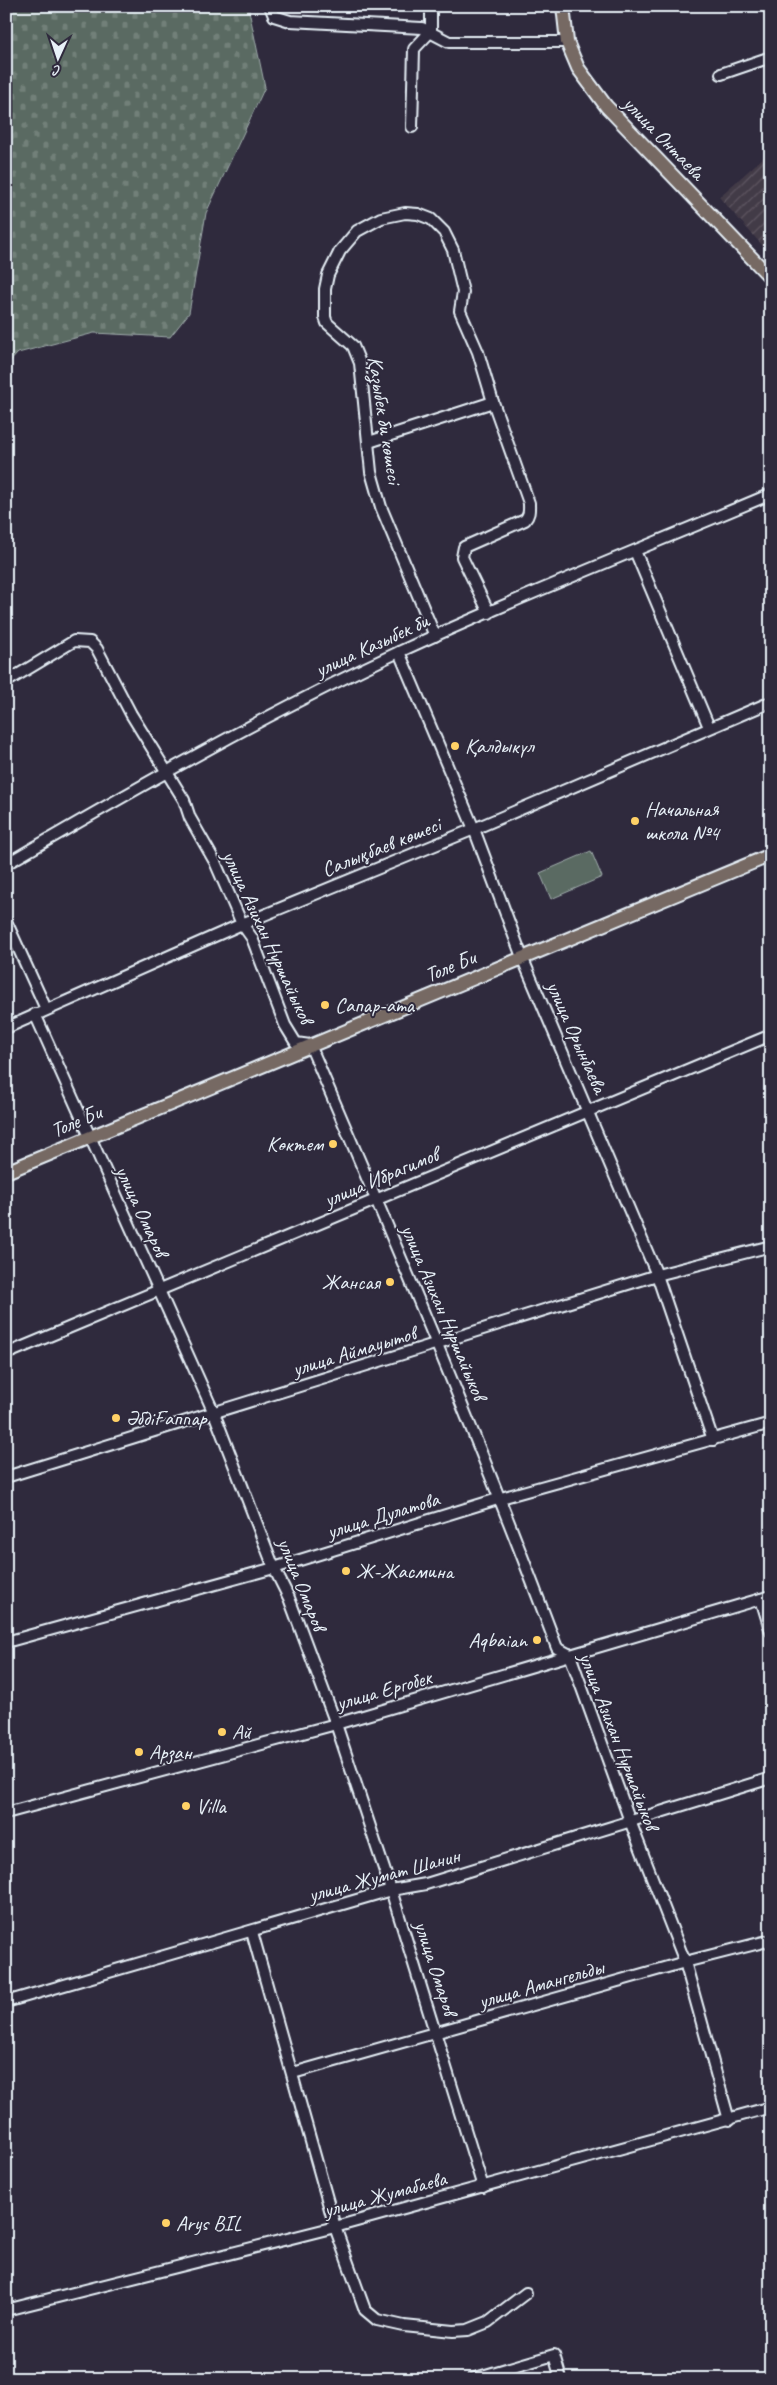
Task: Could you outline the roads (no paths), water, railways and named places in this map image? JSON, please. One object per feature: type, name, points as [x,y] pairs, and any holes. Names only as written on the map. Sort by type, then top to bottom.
[{"type":"main road","name":"улица Онтаева","points":[[563,6],[567,42],[578,68],[606,106],[771,278]]},
{"type":"main road","name":"Толе Би","points":[[6,1172],[771,855]]},
{"type":"street","points":[[270,6],[274,16],[290,22],[406,26],[431,31],[438,38],[449,42],[567,42]]},
{"type":"street","points":[[412,127],[414,49],[431,31],[432,6]]},
{"type":"street","points":[[721,74],[771,57]]},
{"type":"street","name":"Қазыбек би көшесі","points":[[435,636],[381,507],[371,472],[360,363],[354,346],[327,323],[325,317],[325,289],[340,251],[357,231],[381,218],[405,213],[418,214],[431,219],[444,232],[457,262],[463,292],[460,311],[478,352],[493,402],[528,502],[529,516],[525,520],[464,547],[462,552],[462,557],[489,613]]},
{"type":"street","points":[[369,442],[493,402]]},
{"type":"street","name":"улица Казыбек би","points":[[6,864],[165,771],[399,652],[771,494]]},
{"type":"street","points":[[635,552],[709,727]]},
{"type":"street","name":"улица Азихан Нуршайыков","points":[[6,682],[74,640],[90,642],[97,649],[131,714],[184,800],[190,818],[214,862],[242,924],[252,938],[285,1025],[296,1043],[310,1045],[439,1345],[501,1498],[557,1648],[570,1656],[630,1822],[685,1962],[729,2120]]},
{"type":"street","name":"улица Орынбаева","points":[[399,652],[474,829],[522,957],[590,1112],[658,1275],[713,1440]]},
{"type":"street","name":"Салықбаев көшесі","points":[[6,1028],[242,924],[474,829],[771,702]]},
{"type":"street","points":[[6,922],[46,1009]]},
{"type":"street","name":"улица Омаров","points":[[35,1014],[88,1137],[214,1413],[274,1568],[289,1598],[336,1724],[391,1890],[437,2033],[483,2187]]},
{"type":"street","name":"улица Ибрагимов","points":[[6,1354],[771,1035]]},
{"type":"street","name":"улица Аймауытов","points":[[6,1477],[439,1345],[658,1275],[771,1246]]},
{"type":"street","name":"улица Дулатова","points":[[6,1642],[274,1568],[501,1498],[771,1424]]},
{"type":"street","points":[[766,1597],[771,1632]]},
{"type":"street","name":"улица Ергобек","points":[[6,1813],[336,1724],[766,1597]]},
{"type":"street","name":"улица Жумат Шанин","points":[[6,2002],[252,1932],[391,1890],[426,1884],[771,1778]]},
{"type":"street","points":[[252,1932],[293,2072],[335,2227],[365,2310],[377,2320],[404,2326],[453,2331],[468,2330],[488,2322],[526,2293]]},
{"type":"street","name":"улица Амангельды","points":[[293,2072],[685,1962],[771,1940]]},
{"type":"street","name":"улица Жумабаева","points":[[6,2310],[335,2227],[771,2107]]},
{"type":"street","points":[[472,2379],[554,2355],[561,2379]]},
{"type":"place","name":"Қалдыкүл","points":[[455,746]]},
{"type":"place","name":"Начальная школа №4","points":[[635,821]]},
{"type":"place","name":"Сапар-ата","points":[[325,1005]]},
{"type":"place","name":"Көктем","points":[[333,1144]]},
{"type":"place","name":"Жансая","points":[[390,1282]]},
{"type":"place","name":"ӘбдіҒаппар","points":[[116,1418]]},
{"type":"place","name":"Ж-Жасмина","points":[[346,1571]]},
{"type":"place","name":"Aqbaian","points":[[537,1640]]},
{"type":"place","name":"Ай","points":[[222,1732]]},
{"type":"place","name":"Арзан","points":[[139,1752]]},
{"type":"place","name":"Villa","points":[[186,1806]]},
{"type":"place","name":"Arys BIL","points":[[166,2223]]}]
